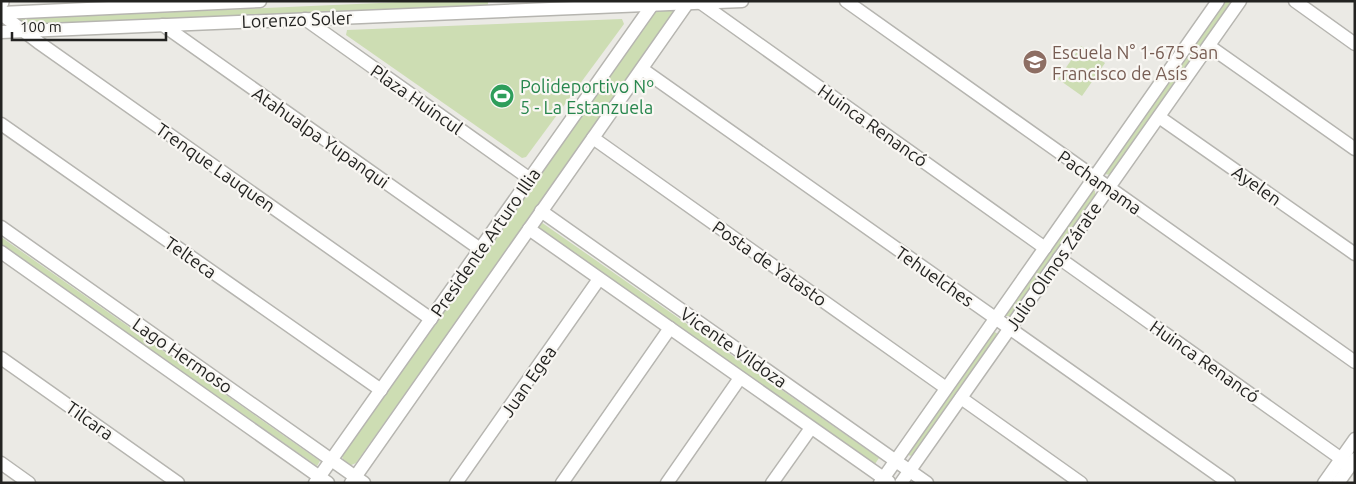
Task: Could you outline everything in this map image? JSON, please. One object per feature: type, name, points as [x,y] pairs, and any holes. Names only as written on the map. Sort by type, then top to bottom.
[{"type":"street","name":"Lorenzo Soler","points":[[1,14],[260,1]]},
{"type":"street","name":"Lorenzo Soler","points":[[1,32],[305,19],[495,6],[742,1]]},
{"type":"street","name":"Pachamama","points":[[846,1],[1355,362]]},
{"type":"street","name":"Julio Olmos Zárate","points":[[884,481],[895,461],[1218,1]]},
{"type":"street","name":"Julio Olmos Zárate","points":[[900,483],[1240,1]]},
{"type":"street","points":[[1295,1],[1355,44]]},
{"type":"street","name":"Presidente Arturo Illia","points":[[321,481],[332,460],[654,3]]},
{"type":"street","name":"Presidente Arturo Illia","points":[[357,481],[529,229],[642,69],[692,3]]},
{"type":"street","name":"Huinca Renancó","points":[[692,3],[1045,248]]},
{"type":"street","name":"Trenque Lauquen","points":[[1,14],[431,319]]},
{"type":"street","name":"Plaza Huincul","points":[[305,19],[530,179]]},
{"type":"street","name":"Atahualpa Yupanqui","points":[[163,25],[480,249]]},
{"type":"street","points":[[1209,46],[1355,149]]},
{"type":"street","name":"Tehuelches","points":[[642,69],[1228,483]]},
{"type":"street","name":"Ayelen","points":[[1159,116],[1355,254]]},
{"type":"street","name":"Telteca","points":[[1,124],[381,390]]},
{"type":"street","name":"Posta de Yatasto","points":[[593,138],[946,388]]},
{"type":"street","name":"Vicente Vildoza","points":[[542,211],[927,483]]},
{"type":"street","name":"Lago Hermoso","points":[[1,227],[332,460],[357,481]]},
{"type":"street","name":"Vicente Vildoza","points":[[529,229],[884,481]]},
{"type":"street","name":"Lago Hermoso","points":[[1,252],[321,481]]},
{"type":"street","name":"Huinca Renancó","points":[[1059,258],[1349,461]]},
{"type":"street","name":"Juan Egea","points":[[456,483],[599,278]]},
{"type":"street","points":[[562,483],[670,328]]},
{"type":"street","name":"Tilcara","points":[[1,358],[178,483]]},
{"type":"street","points":[[666,483],[740,378]]},
{"type":"street","points":[[960,398],[1081,483]]},
{"type":"street","points":[[772,483],[811,428]]},
{"type":"street","points":[[1338,483],[1349,461],[1355,439]]},
{"type":"street","points":[[1324,483],[1349,461]]},
{"type":"street","points":[[1,464],[29,483]]},
{"type":"green space","points":[[425,1],[488,1],[488,6],[21,25],[13,19]]},
{"type":"green space","points":[[1225,1],[1232,1],[1112,173],[1110,175],[1105,174],[1106,169]]},
{"type":"green space","points":[[657,10],[673,10],[674,12],[672,18],[356,463],[349,466],[343,461],[342,455]]},
{"type":"green space","name":"Polideportivo Nº 5 - La Estanzuela","points":[[622,19],[624,24],[526,157],[522,158],[346,35],[347,30]]},
{"type":"green space","points":[[1081,46],[1105,63],[1082,96],[1058,79]]},
{"type":"green space","points":[[1091,190],[1095,191],[1095,195],[1012,316],[1006,316],[1005,315]]},
{"type":"green space","points":[[541,222],[879,458],[875,464],[537,227]]},
{"type":"green space","points":[[1,237],[320,461],[317,466],[1,245]]},
{"type":"green space","points":[[993,331],[998,334],[914,454],[910,456],[908,454]]},
{"type":"place","name":"Escuela N° 1-675 San Francisco de Asís","points":[[1035,62]]},
{"type":"place","name":"Polideportivo Nº 5 - La Estanzuela","points":[[502,96]]}]
